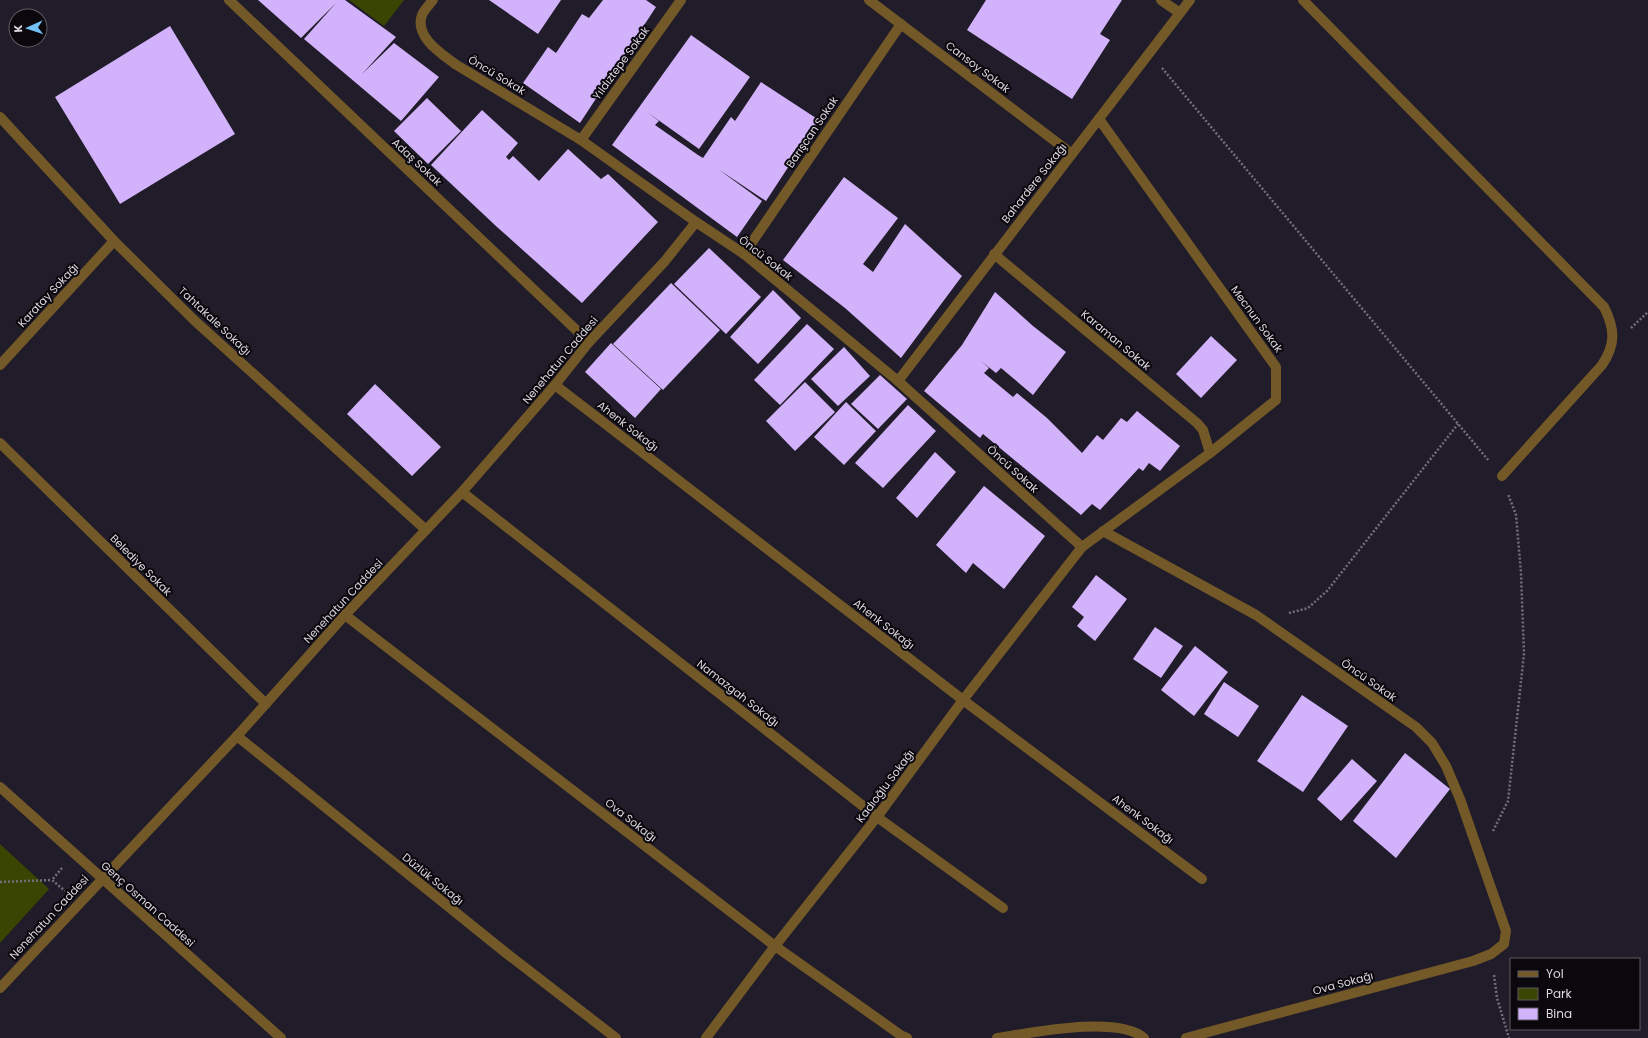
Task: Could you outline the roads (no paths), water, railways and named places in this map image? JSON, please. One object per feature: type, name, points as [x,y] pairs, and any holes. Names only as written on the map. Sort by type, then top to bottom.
[{"type":"street","name":"Adaş Sokak","points":[[229,0],[589,342]]},
{"type":"street","name":"Öncü Sokak","points":[[432,0],[422,15],[421,24],[423,32],[436,50],[455,64],[581,140],[696,222],[744,254],[898,381],[1082,548]]},
{"type":"street","name":"Yıldıztepe Sokak","points":[[581,140],[681,0]]},
{"type":"street","name":"Cansoy Sokak","points":[[869,0],[1072,154]]},
{"type":"street","points":[[1162,0],[1180,13]]},
{"type":"street","name":"Bahardere Sokağı","points":[[898,381],[1190,0]]},
{"type":"street","points":[[1303,0],[1604,307],[1610,319],[1613,332],[1612,344],[1602,365],[1502,476]]},
{"type":"street","name":"Barışcan Sokak","points":[[744,254],[901,24]]},
{"type":"street","name":"Tahtakale Sokağı","points":[[0,117],[114,241],[194,320],[426,530]]},
{"type":"street","name":"Mecnun Sokak","points":[[1082,548],[1210,453],[1276,400],[1276,367],[1099,119]]},
{"type":"street","name":"Nenehatun Caddesi","points":[[0,988],[237,736],[345,615],[462,492],[555,385],[589,342],[665,261],[696,222]]},
{"type":"street","name":"Karatay Sokağı","points":[[0,365],[114,241]]},
{"type":"street","name":"Karaman Sokak","points":[[994,254],[1197,423],[1203,430],[1210,453]]},
{"type":"street","name":"Ahenk Sokağı","points":[[555,385],[963,700],[1202,878]]},
{"type":"street","name":"Belediye Sokak","points":[[0,443],[266,704]]},
{"type":"street","name":"Namazgah Sokağı","points":[[462,492],[877,817],[1003,908]]},
{"type":"street","name":"Öncü Sokak","points":[[1103,531],[1256,615],[1416,727],[1432,743],[1446,766],[1460,799],[1506,931],[1504,944]]},
{"type":"street","name":"Kadıoğlu Sokağı","points":[[706,1038],[775,946],[877,817],[963,700],[1082,548]]},
{"type":"street","name":"Ova Sokağı","points":[[345,615],[775,946],[907,1038]]},
{"type":"street","name":"Düzlük Sokağı","points":[[237,736],[506,953],[616,1038]]},
{"type":"street","name":"Genç Osman Caddesi","points":[[0,787],[280,1038]]},
{"type":"street","name":"Ova Sokağı","points":[[1186,1038],[1465,963],[1491,954],[1504,944]]},
{"type":"street","points":[[997,1038],[1088,1026],[1117,1027],[1139,1033],[1144,1038]]}]
